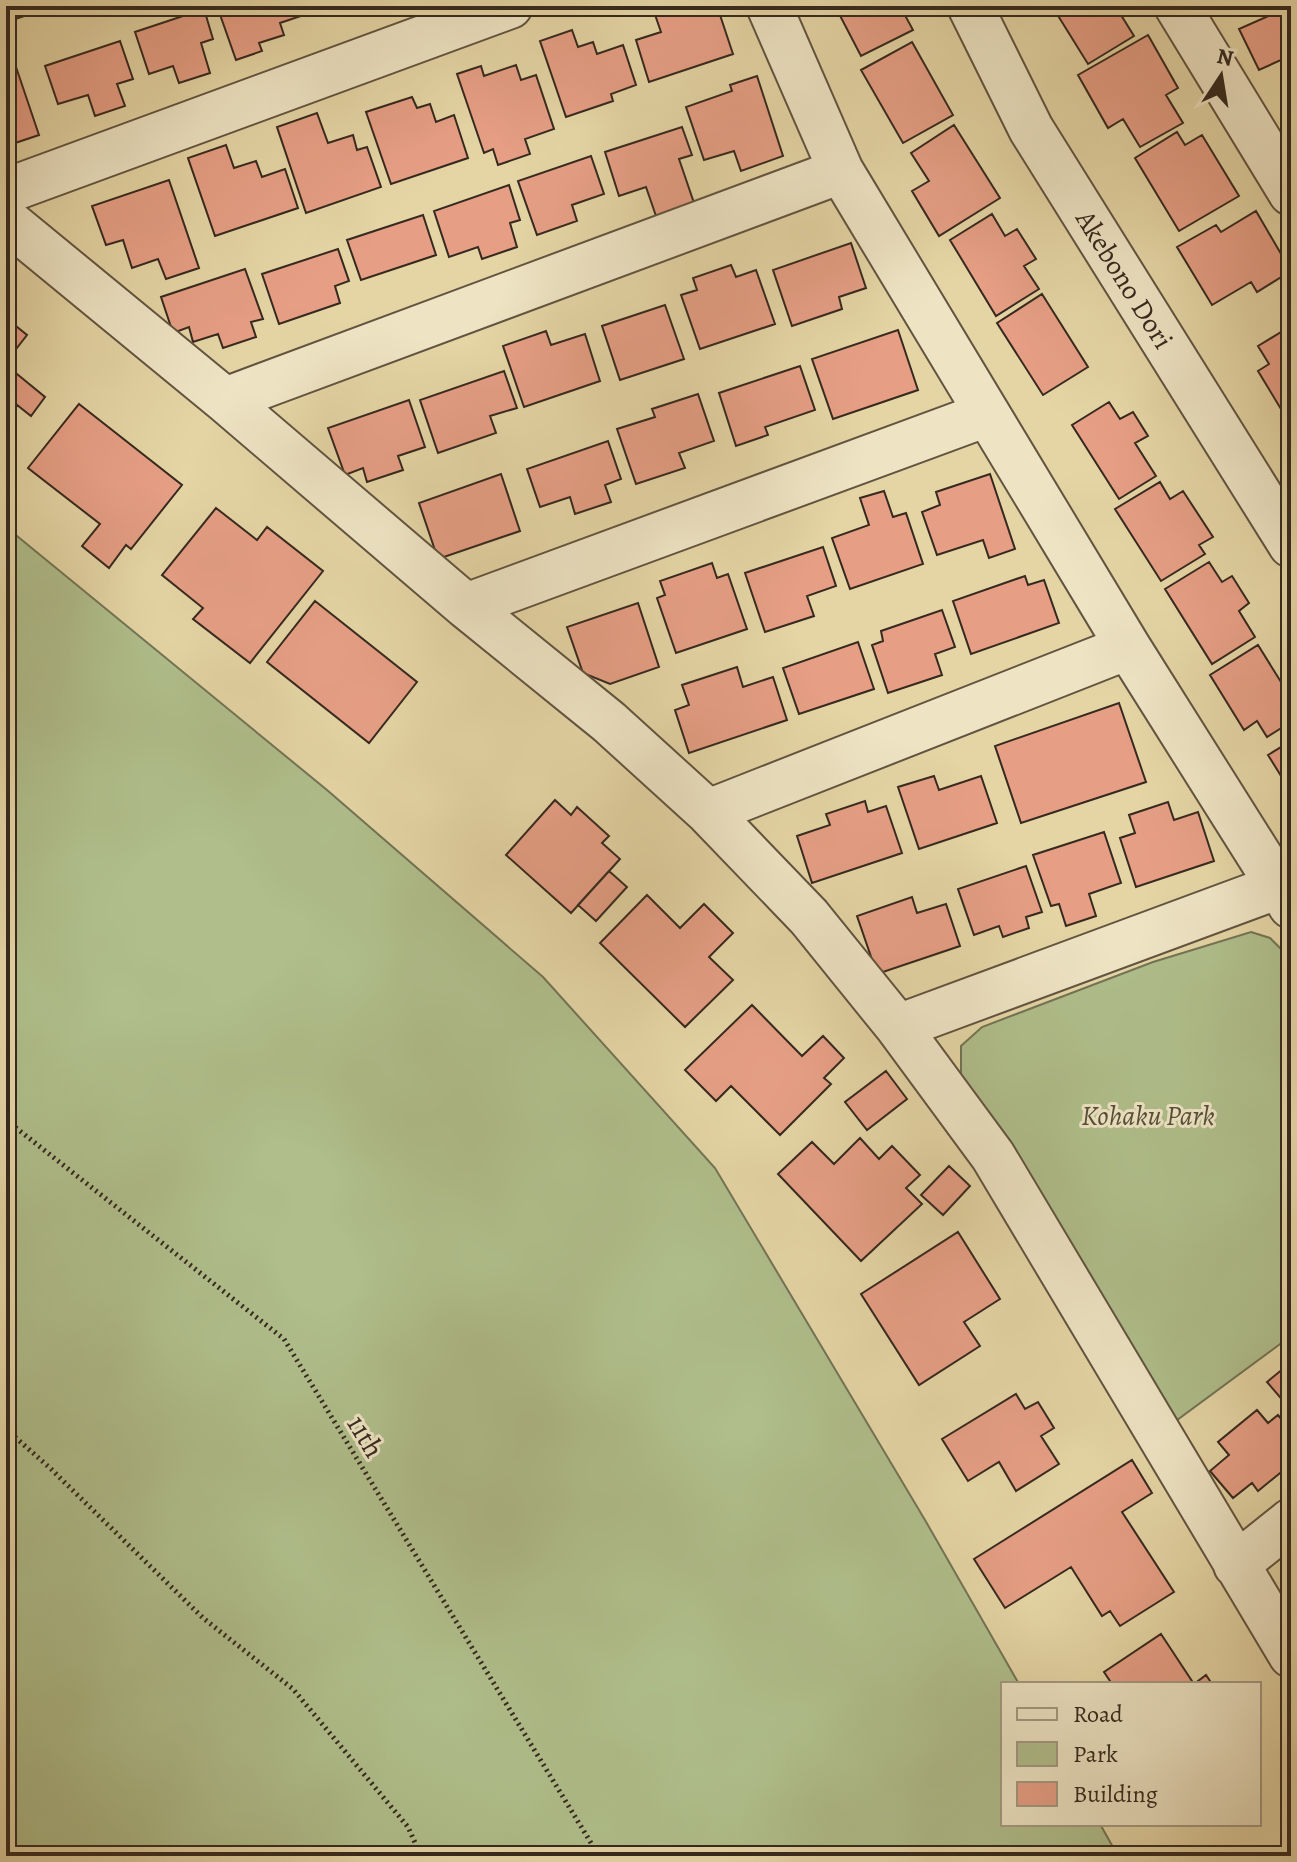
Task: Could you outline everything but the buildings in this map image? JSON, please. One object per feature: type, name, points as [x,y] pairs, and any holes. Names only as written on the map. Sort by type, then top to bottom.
[{"type":"street","points":[[6,191],[510,6]]},
{"type":"street","points":[[769,6],[841,171],[1128,647],[1285,896],[898,1027]]},
{"type":"street","name":"Akebono Dori","points":[[970,6],[1031,129],[1291,545]]},
{"type":"street","points":[[1177,6],[1291,193]]},
{"type":"street","points":[[225,400],[841,171]]},
{"type":"street","points":[[6,220],[609,722],[708,812],[809,917],[898,1027],[993,1156],[1291,1655]]},
{"type":"street","points":[[466,606],[987,414]]},
{"type":"street","points":[[708,812],[1128,647]]},
{"type":"street","points":[[1236,1565],[1291,1521]]},
{"type":"path","name":"11th","points":[[6,1120],[284,1339],[599,1856]]},
{"type":"path","points":[[6,1429],[203,1618],[293,1689],[408,1827],[421,1856]]},
{"type":"green space","points":[[6,527],[327,790],[543,977],[715,1168],[1018,1682],[1001,1682],[1001,1826],[1101,1826],[1118,1856],[6,1856]]},
{"type":"green space","name":"Kohaku Park","points":[[1251,932],[1270,938],[1291,959],[1291,1336],[1173,1423],[961,1085],[961,1046],[982,1027],[1153,962]]}]
